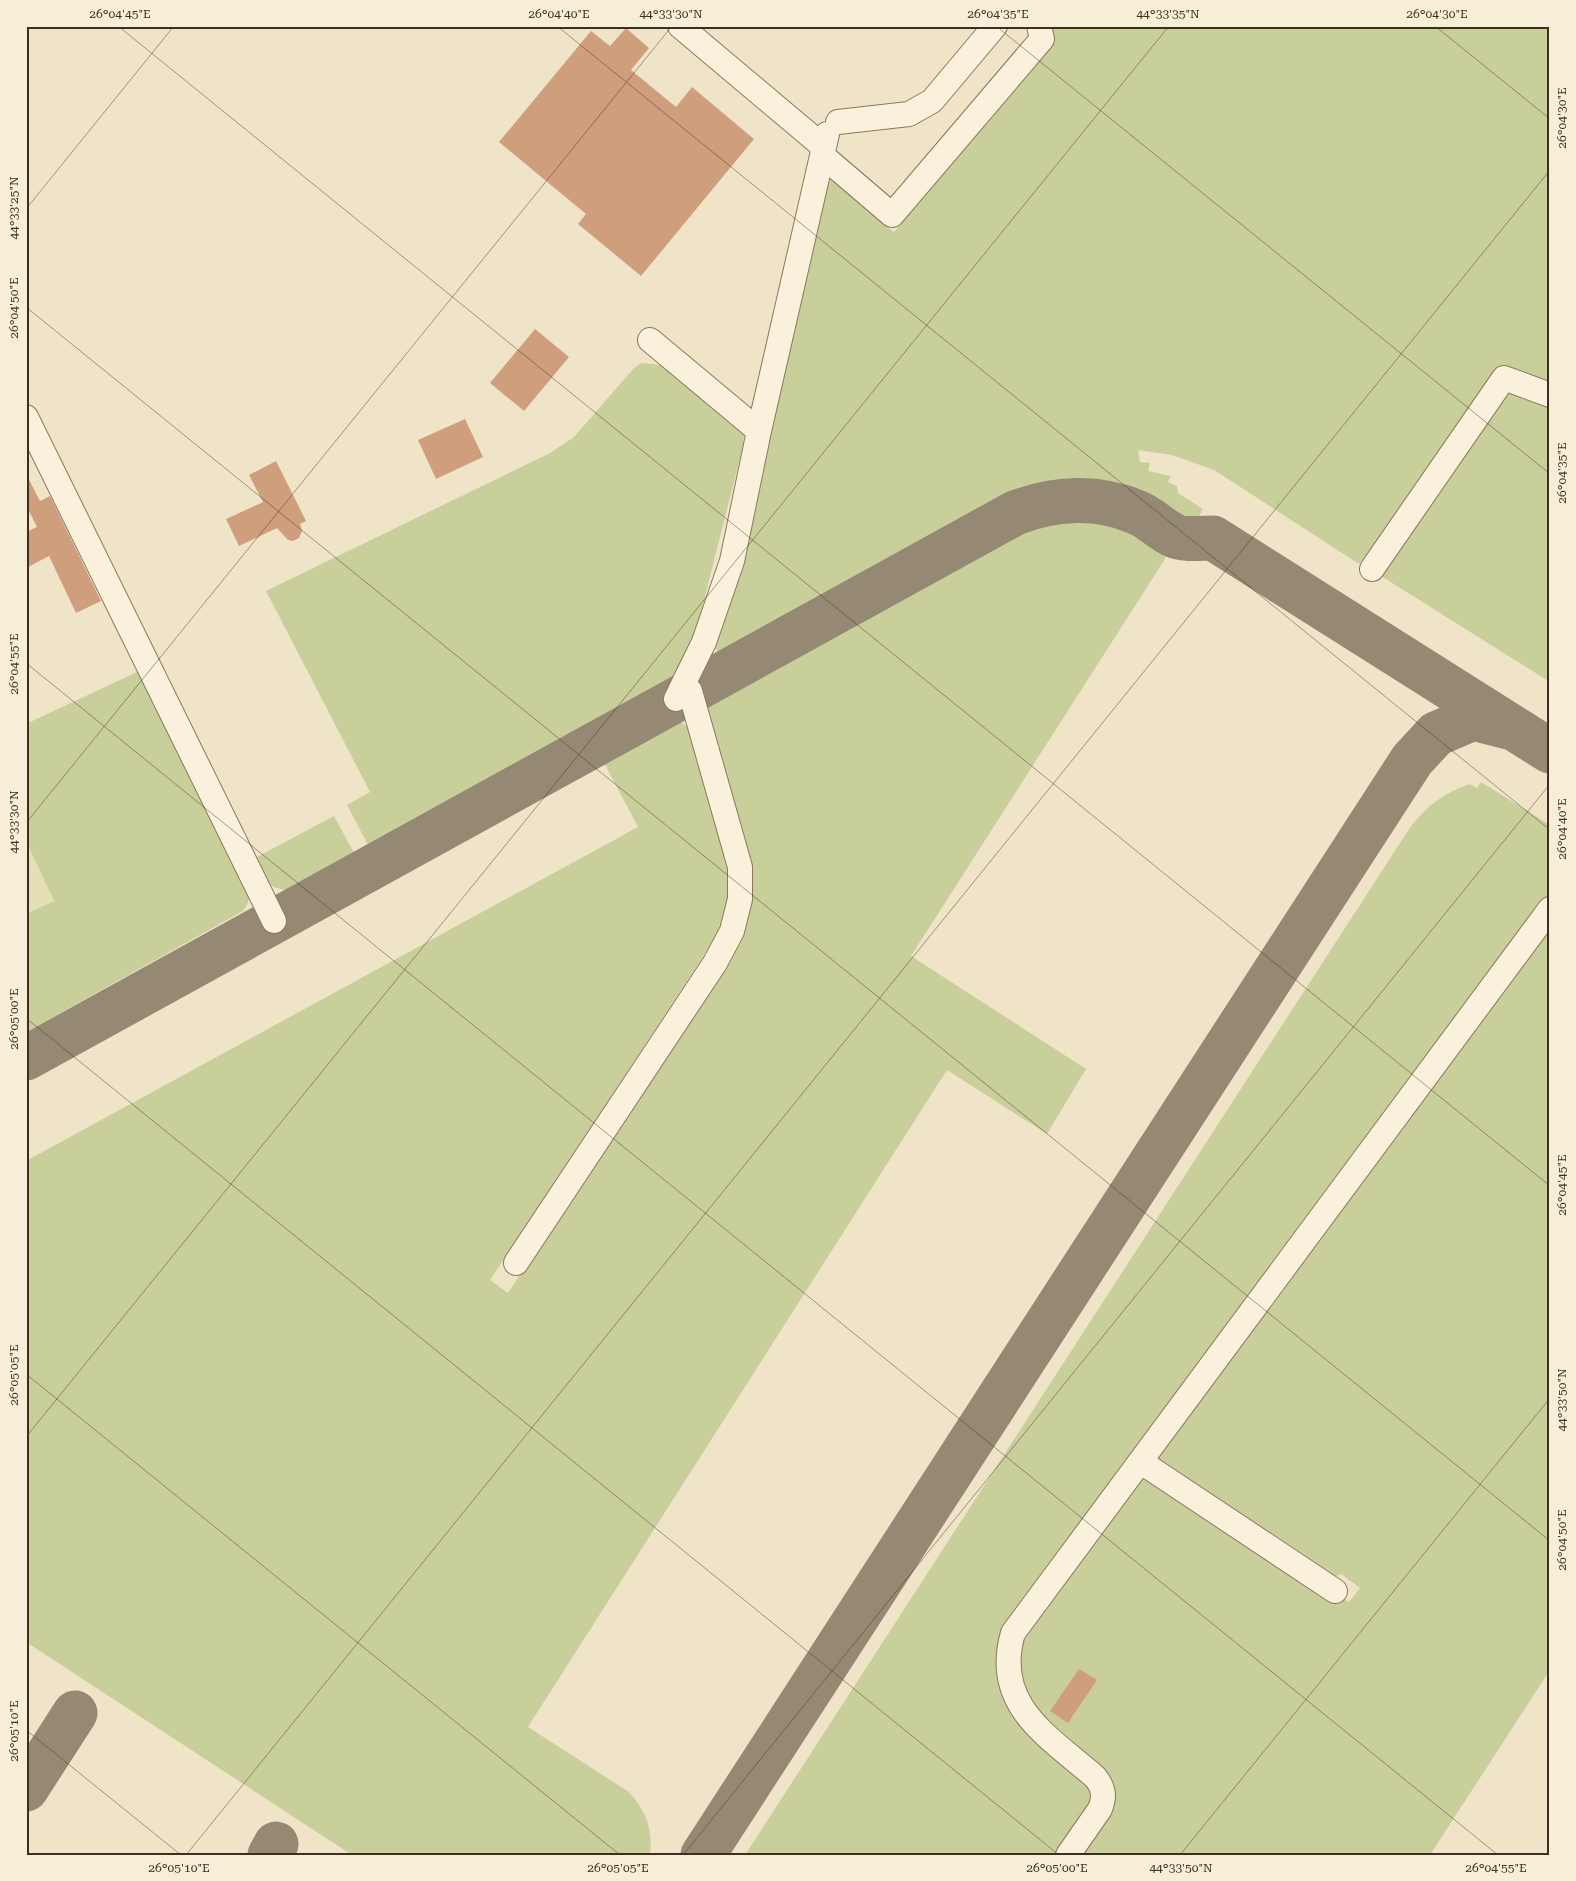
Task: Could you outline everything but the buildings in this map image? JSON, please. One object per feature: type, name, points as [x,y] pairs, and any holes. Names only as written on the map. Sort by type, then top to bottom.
[{"type":"lane","points":[[680,26],[827,139],[892,215],[1042,39],[1039,26]]},
{"type":"lane","points":[[827,139],[909,114],[922,108],[932,101],[995,26]]},
{"type":"lane","points":[[516,1263],[714,963],[732,931],[740,899],[740,867],[683,695],[704,642],[732,561],[759,431],[827,139]]},
{"type":"lane","points":[[650,340],[759,431]]},
{"type":"lane","points":[[1372,569],[1504,378],[1550,395]]},
{"type":"lane","points":[[26,417],[274,921]]},
{"type":"lane","points":[[1068,1855],[1100,1809],[1104,1792],[1095,1776],[1033,1722],[1020,1705],[1010,1683],[1008,1671],[1008,1650],[1013,1633],[1550,910]]},
{"type":"lane","points":[[1141,1462],[1335,1591]]},
{"type":"shaded area","points":[[26,841],[54,901],[26,914]]},
{"type":"green space","points":[[1047,26],[1550,26],[1550,682],[1381,576],[1398,511],[1359,564],[1214,470],[1172,455],[1138,450],[1140,462],[1150,463],[1148,471],[1171,476],[1168,482],[1177,486],[1178,493],[1203,509],[1191,526],[1181,528],[1175,526],[1145,508],[1113,496],[1080,493],[1046,496],[1030,500],[1014,505],[836,603],[830,594],[722,654],[718,652],[713,645],[828,178],[894,232],[1051,47]]},
{"type":"green space","points":[[641,363],[662,365],[736,424],[744,435],[743,446],[697,628],[682,663],[671,679],[368,845],[347,805],[370,792],[266,591],[550,453],[574,437],[634,368]]},
{"type":"green space","points":[[1065,509],[1115,513],[1139,522],[1158,537],[1164,546],[1165,559],[911,956],[1086,1069],[1047,1134],[947,1070],[528,1727],[629,1792],[640,1806],[647,1821],[651,1846],[650,1855],[352,1855],[26,1642],[26,1161],[638,827],[603,761],[678,719],[693,732],[733,868],[727,920],[490,1280],[508,1293],[736,942],[747,919],[707,718],[706,703],[848,625],[844,616],[1016,522],[1036,514]]},
{"type":"green space","points":[[139,671],[249,896],[248,903],[243,911],[26,1032],[26,914],[54,901],[26,841],[26,724]]},
{"type":"green space","points":[[1481,782],[1550,825],[1550,902],[1001,1667],[1098,1797],[1061,1855],[745,1855],[1411,826],[1424,812],[1445,795],[1470,784],[1477,788]]},
{"type":"green space","points":[[334,816],[354,853],[287,890],[269,884],[262,876],[253,859]]},
{"type":"green space","points":[[1550,920],[1550,1670],[1430,1855],[1075,1855],[1108,1805],[1035,1718],[1012,1654],[1144,1476],[1349,1602],[1360,1588],[1341,1574],[1335,1577],[1157,1460],[1158,1453]]},
{"type":"taxiway","points":[[26,1058],[1015,513],[1045,504],[1076,500],[1106,503],[1141,514],[1179,537],[1213,538],[1550,751]]},
{"type":"taxiway","points":[[703,1855],[1412,760],[1436,734],[1473,718],[1512,728]]},
{"type":"taxiway","points":[[26,1789],[75,1713]]},
{"type":"taxiway","points":[[270,1855],[276,1844]]}]
